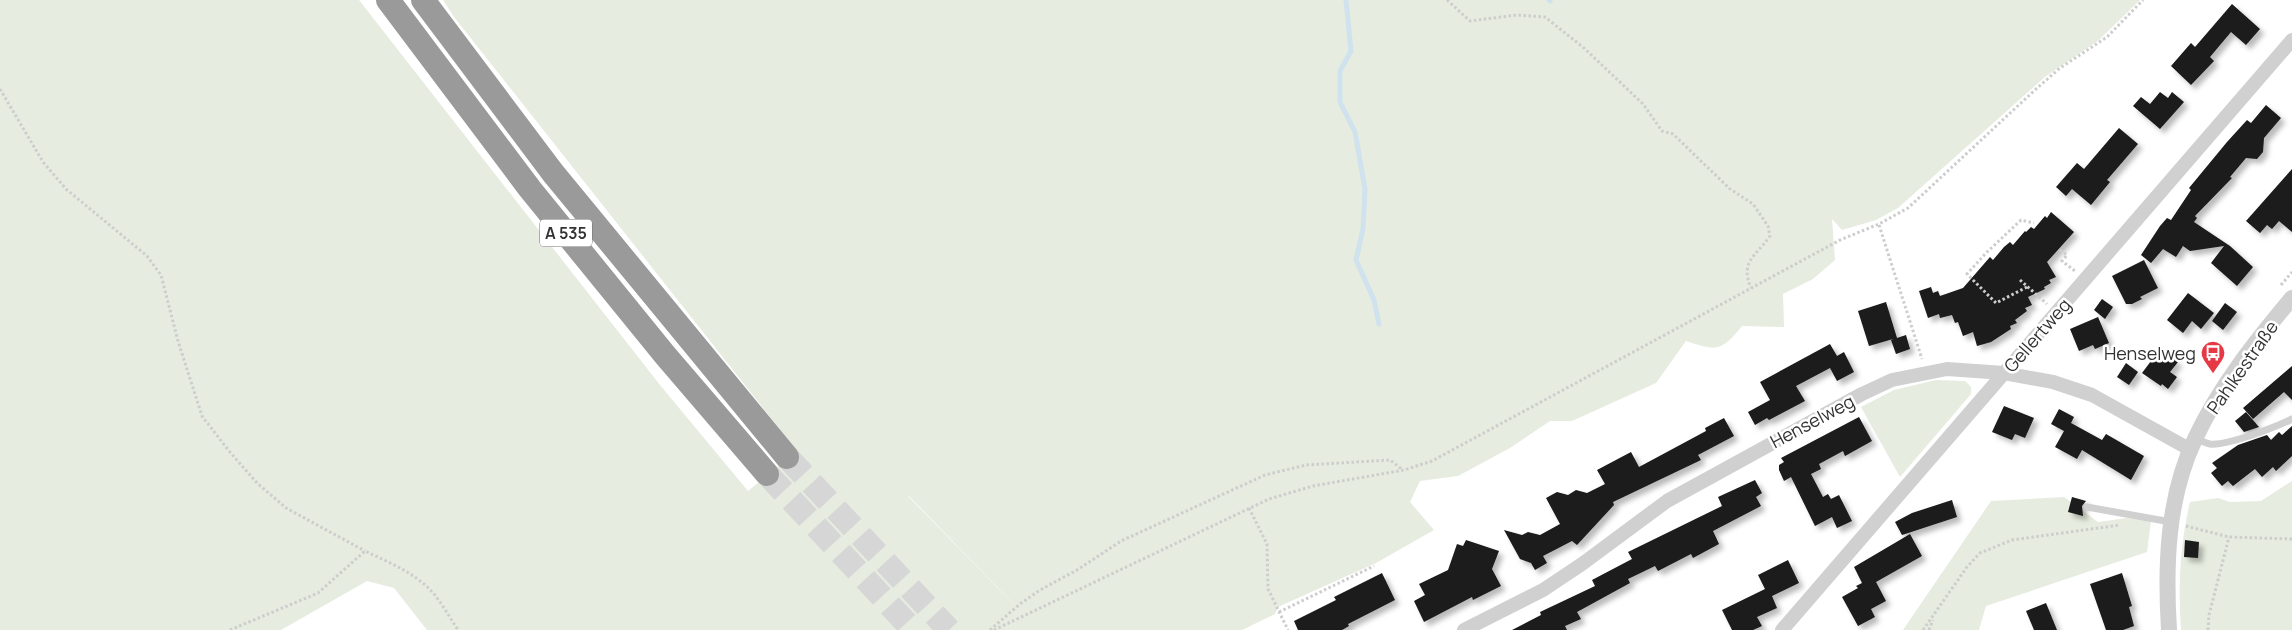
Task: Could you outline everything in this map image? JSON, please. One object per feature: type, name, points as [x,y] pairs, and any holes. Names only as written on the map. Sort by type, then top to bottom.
[{"type":"highway","name":"A 535","points":[[388,0],[530,189],[666,355],[767,474]]},
{"type":"highway","name":"A 535","points":[[422,0],[553,173],[787,457]]},
{"type":"street","name":"Gellertweg","points":[[1782,630],[2292,40]]},
{"type":"street","name":"Pahlkestraße","points":[[2169,630],[2168,558],[2171,522],[2193,444],[2210,412],[2254,344],[2292,298]]},
{"type":"street","name":"Henselweg","points":[[1464,630],[1543,590],[1582,564],[1667,501],[1704,479],[1862,394],[1892,380],[1947,369],[2004,373],[2053,382],[2092,395],[2193,444]]},
{"type":"lane","name":"Pahlkestraße","points":[[2193,444],[2212,444],[2232,440],[2278,426],[2292,419]]},
{"type":"lane","points":[[2087,507],[2171,522]]},
{"type":"path","points":[[1447,0],[1470,21],[1517,15],[1545,16],[1584,48],[1643,104],[1662,131],[1673,134],[1730,190],[1753,204],[1768,226],[1770,236],[1748,262],[1745,274],[1751,288]]},
{"type":"path","points":[[994,630],[1270,499],[1313,486],[1404,470],[1432,461],[1840,240],[1879,224],[1908,208],[2036,89],[2060,68],[2107,37],[2143,0]]},
{"type":"path","points":[[0,89],[43,162],[66,189],[147,256],[161,275],[178,341],[202,416],[256,483],[286,508],[417,578],[434,594],[458,630]]},
{"type":"path","points":[[2027,286],[1996,303],[1967,274],[2021,220],[2034,223]]},
{"type":"path","points":[[1879,224],[1926,372]]},
{"type":"path","points":[[2060,250],[2067,255],[2062,261],[2075,272]]},
{"type":"path","points":[[2020,280],[2032,291]]},
{"type":"path","points":[[990,630],[1034,594],[1077,570],[1120,541],[1266,475],[1306,465],[1390,460],[1404,470]]},
{"type":"path","points":[[1249,508],[1267,544],[1268,589],[1288,630]]},
{"type":"path","points":[[2171,522],[2229,538],[2292,539]]},
{"type":"path","points":[[1923,630],[1966,567],[1974,558],[1987,549],[2012,540],[2123,525]]},
{"type":"path","points":[[2208,630],[2209,615],[2229,538]]},
{"type":"path","points":[[230,630],[318,593],[365,551]]},
{"type":"path","points":[[1279,612],[1374,566]]},
{"type":"path","points":[[1929,630],[1934,615]]},
{"type":"shaded area","points":[[0,0],[359,0],[660,385],[748,491],[835,420],[797,451],[454,17],[443,0],[2140,0],[2099,40],[2045,77],[1898,208],[1876,220],[1842,230],[1832,219],[1835,260],[1813,279],[1783,294],[1784,327],[1742,326],[1729,341],[1712,348],[1686,341],[1656,383],[1572,421],[1550,421],[1510,448],[1458,476],[1420,481],[1410,502],[1434,530],[1376,563],[1278,607],[1275,614],[1242,630],[427,630],[394,588],[367,581],[281,630],[0,630]],"holes":[[[908,495],[1032,623],[908,496]]]},
{"type":"shaded area","points":[[1936,380],[1965,381],[1971,387],[1971,394],[1900,477],[1861,407],[1894,390]]},
{"type":"shaded area","points":[[2292,481],[2292,630],[2181,630],[2181,566],[2190,502],[2218,498],[2230,502],[2261,501]]},
{"type":"shaded area","points":[[2064,497],[2098,522],[2127,518],[2151,521],[2147,552],[1986,606],[1979,630],[1903,630],[1991,501]]},
{"type":"building","points":[[2232,4],[2260,29],[2246,45],[2231,32],[2210,57],[2214,61],[2191,85],[2171,66],[2191,43],[2195,47]]},
{"type":"building","points":[[2160,92],[2168,98],[2172,92],[2184,102],[2160,129],[2133,106],[2141,97],[2150,104]]},
{"type":"building","points":[[2266,105],[2281,118],[2264,138],[2263,152],[2257,159],[2246,158],[2230,177],[2232,178],[2195,216],[2197,218],[2194,222],[2230,246],[2253,267],[2237,286],[2211,263],[2224,246],[2190,251],[2183,246],[2176,257],[2163,249],[2151,263],[2141,255],[2160,226],[2167,218],[2171,220],[2191,190],[2189,188],[2227,142],[2247,120],[2251,123]]},
{"type":"building","points":[[2119,128],[2138,144],[2107,180],[2110,182],[2091,205],[2072,189],[2066,196],[2056,187],[2077,163],[2084,169]]},
{"type":"building","points":[[2292,169],[2292,232],[2279,221],[2272,229],[2267,225],[2260,233],[2246,221]]},
{"type":"building","points":[[2051,212],[2074,232],[2047,262],[2056,277],[2049,280],[2051,283],[2044,287],[2045,289],[2028,297],[2032,305],[2025,308],[2027,311],[2015,320],[2017,323],[2010,326],[2011,329],[1991,342],[1977,346],[1973,332],[1963,336],[1958,322],[1955,323],[1952,315],[1940,318],[1939,314],[1928,318],[1919,291],[1931,287],[1933,293],[1938,291],[1940,296],[1963,288],[1990,257],[1993,260],[2010,242],[2013,245],[2025,231],[2031,227],[2034,229]]},
{"type":"building","points":[[2144,260],[2158,288],[2140,297],[2142,299],[2132,304],[2126,304],[2112,276]]},
{"type":"building","points":[[2188,293],[2214,313],[2201,329],[2192,321],[2183,333],[2167,320]]},
{"type":"building","points":[[2102,299],[2113,307],[2105,319],[2094,310]]},
{"type":"building","points":[[1886,302],[1897,338],[1906,335],[1910,349],[1896,354],[1891,340],[1893,339],[1869,346],[1858,311]]},
{"type":"building","points":[[2225,303],[2237,312],[2223,330],[2212,321]]},
{"type":"building","points":[[2098,317],[2109,343],[2095,349],[2093,345],[2079,351],[2070,329]]},
{"type":"building","points":[[1830,344],[1837,356],[1844,352],[1854,372],[1837,381],[1830,368],[1796,386],[1805,401],[1769,420],[1767,418],[1755,425],[1748,412],[1770,400],[1760,382]]},
{"type":"building","points":[[2160,349],[2178,362],[2170,372],[2177,377],[2168,389],[2142,373]]},
{"type":"building","points":[[2126,363],[2138,372],[2129,385],[2117,377]]},
{"type":"building","points":[[2292,366],[2292,400],[2284,392],[2253,419],[2243,408]]},
{"type":"building","points":[[2004,406],[2034,418],[2025,438],[2015,434],[2012,440],[1992,432]]},
{"type":"building","points":[[2059,409],[2074,417],[2071,423],[2102,440],[2106,434],[2144,456],[2131,480],[2082,450],[2077,459],[2055,447],[2064,431],[2051,424]]},
{"type":"building","points":[[2246,412],[2259,427],[2244,432],[2235,421]]},
{"type":"building","points":[[1859,417],[1872,441],[1845,456],[1843,451],[1819,464],[1821,469],[1811,474],[1823,497],[1828,494],[1831,499],[1839,495],[1852,521],[1837,528],[1832,517],[1815,526],[1791,477],[1784,481],[1779,470],[1779,465],[1784,462],[1781,458]]},
{"type":"building","points":[[1724,418],[1734,436],[1698,455],[1701,460],[1613,502],[1614,505],[1577,545],[1572,541],[1543,556],[1547,563],[1535,570],[1531,563],[1520,559],[1504,530],[1522,535],[1528,532],[1540,535],[1560,524],[1546,498],[1557,492],[1568,495],[1576,490],[1587,493],[1605,484],[1597,470],[1631,452],[1639,467],[1706,431],[1705,428]]},
{"type":"building","points":[[2292,426],[2292,456],[2276,471],[2273,467],[2262,477],[2255,469],[2233,486],[2228,481],[2222,486],[2211,473],[2217,468],[2212,463],[2238,445],[2267,435],[2271,440],[2279,432],[2282,435]]},
{"type":"building","points":[[1755,480],[1762,493],[1756,497],[1761,506],[1713,531],[1719,544],[1693,558],[1691,554],[1658,571],[1655,566],[1628,579],[1630,583],[1577,612],[1581,619],[1565,626],[1567,630],[1512,630],[1541,615],[1540,612],[1595,586],[1592,580],[1632,559],[1628,552],[1722,506],[1718,497]]},
{"type":"building","points":[[2072,497],[2086,501],[2082,506],[2083,516],[2068,512]]},
{"type":"building","points":[[1952,500],[1957,517],[1902,535],[1895,522],[1912,513]]},
{"type":"building","points":[[1910,534],[1922,556],[1876,582],[1886,601],[1871,609],[1875,617],[1858,626],[1842,597],[1858,588],[1856,586],[1862,583],[1854,567]]},
{"type":"building","points":[[1466,540],[1499,551],[1492,569],[1501,586],[1473,600],[1472,597],[1424,622],[1414,601],[1425,595],[1419,584],[1448,570],[1457,544],[1463,546]]},
{"type":"building","points":[[2185,540],[2199,542],[2198,558],[2184,557]]},
{"type":"building","points":[[1788,560],[1799,583],[1772,596],[1777,608],[1757,617],[1762,626],[1753,630],[1732,630],[1722,610],[1765,589],[1758,575]]},
{"type":"building","points":[[1382,573],[1395,600],[1348,624],[1349,626],[1342,630],[1298,630],[1294,621],[1336,600],[1334,597]]},
{"type":"building","points":[[2122,573],[2132,606],[2129,607],[2134,626],[2123,630],[2106,630],[2090,584]]},
{"type":"building","points":[[2046,603],[2057,630],[2034,630],[2026,611]]},
{"type":"waterway","points":[[1346,0],[1351,51],[1340,71],[1340,102],[1355,132],[1365,189],[1363,229],[1356,260],[1374,300],[1379,324]]},
{"type":"tunnel","points":[[787,457],[949,630]]},
{"type":"tunnel","points":[[767,474],[913,630]]},
{"type":"place","name":"Henselweg","points":[[2213,374]]}]
